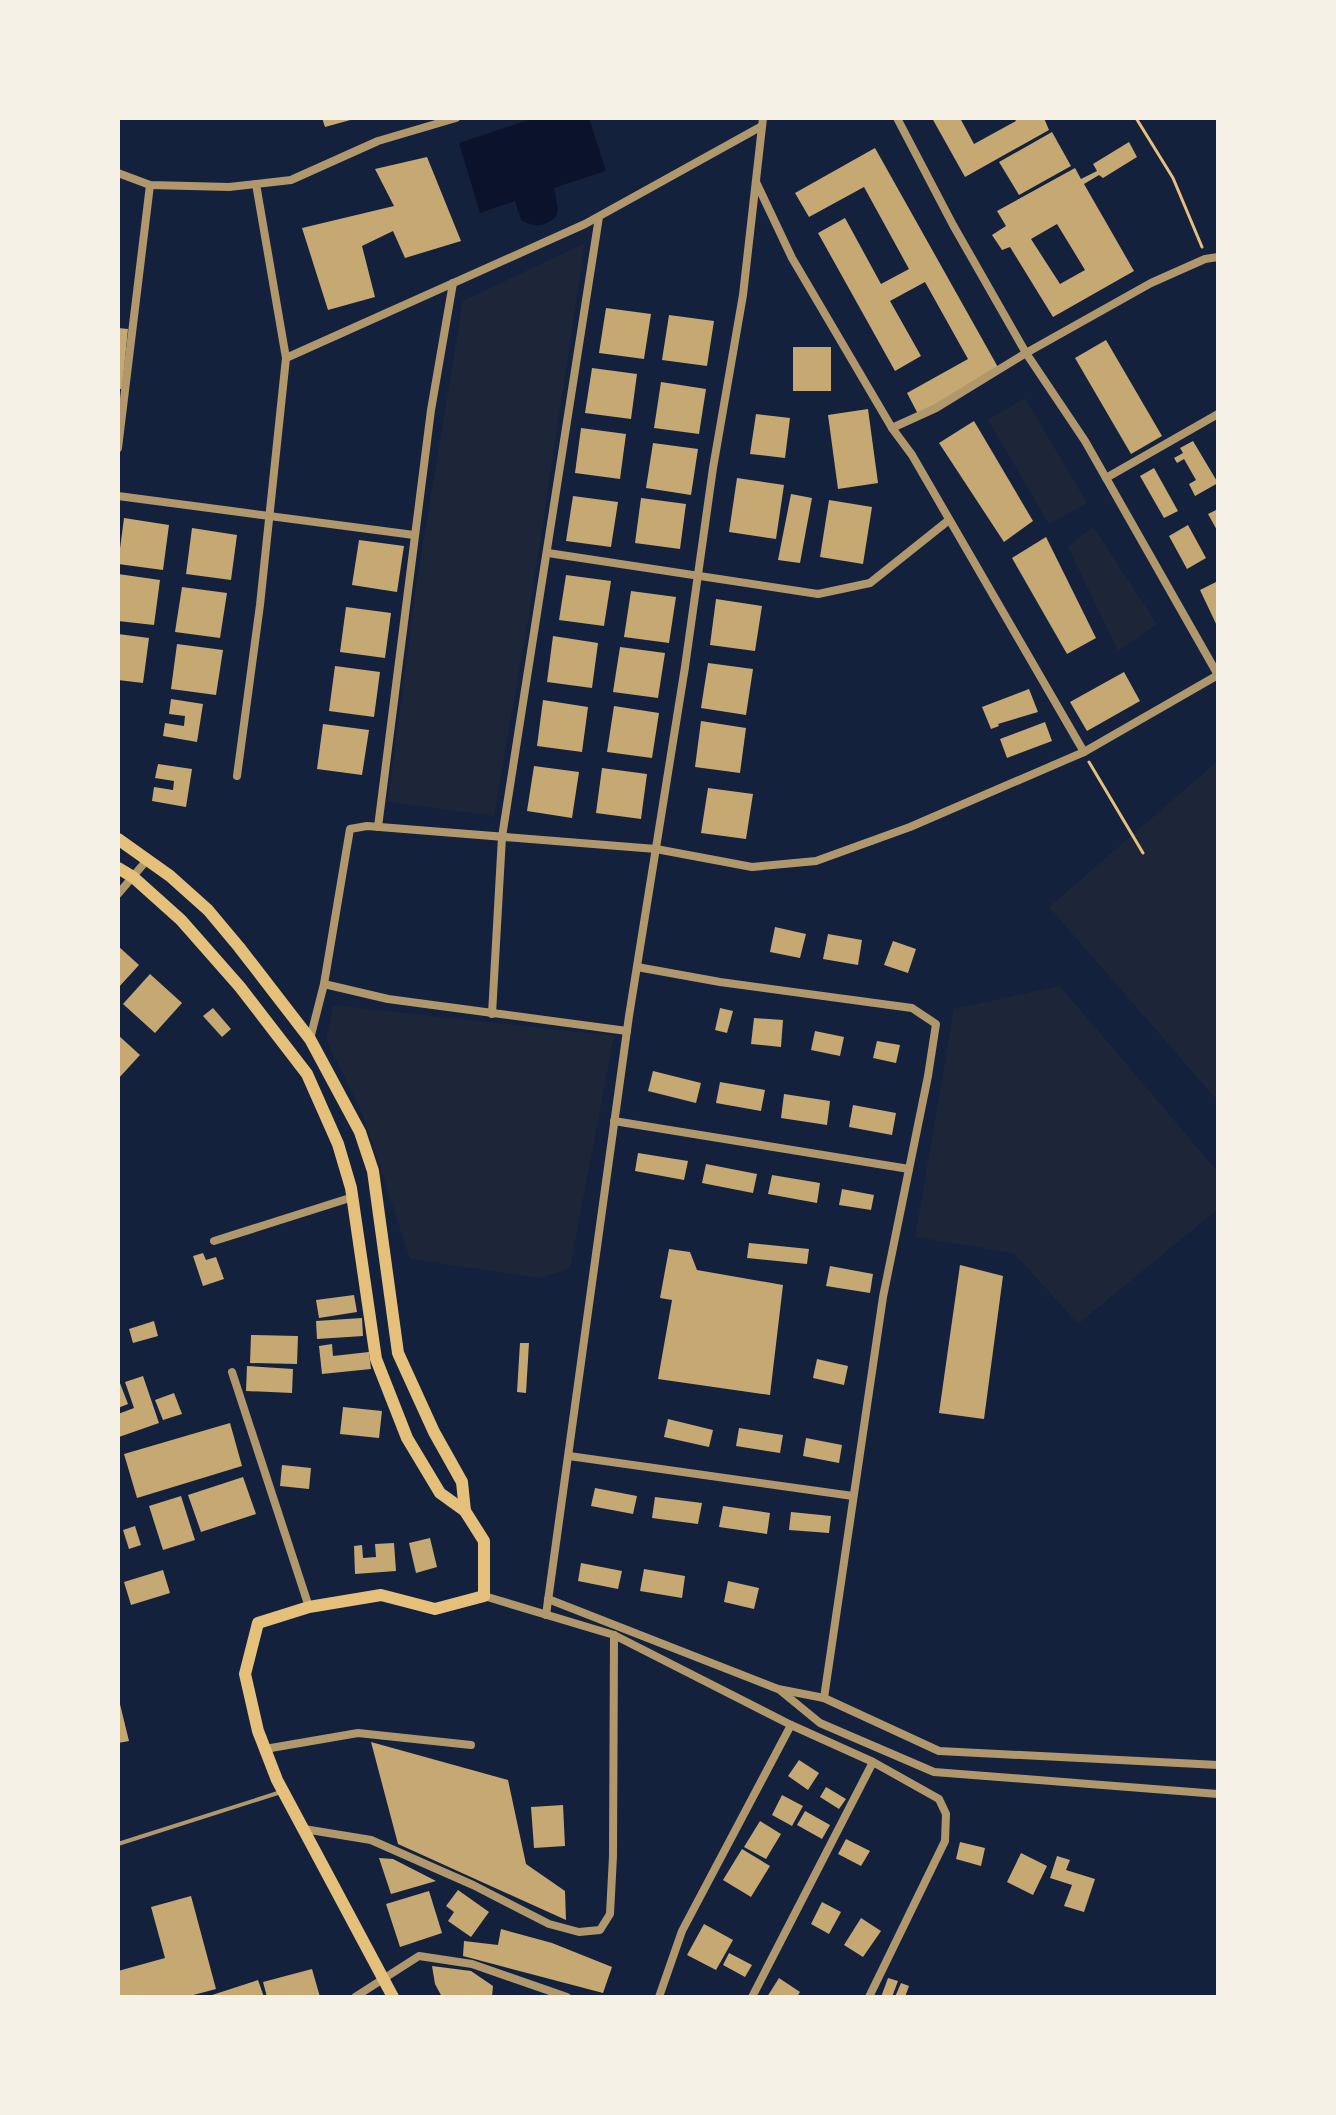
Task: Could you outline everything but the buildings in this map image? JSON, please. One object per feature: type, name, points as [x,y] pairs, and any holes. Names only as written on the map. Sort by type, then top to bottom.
[{"type":"main road","points":[[118,839],[208,910],[310,1039],[360,1132],[373,1171],[398,1353],[434,1432],[462,1482],[465,1511]]},
{"type":"main road","points":[[118,868],[133,877],[181,920],[230,976],[307,1074],[338,1144],[353,1197],[376,1359],[407,1438],[440,1493],[465,1511],[484,1541],[484,1596],[435,1609],[381,1595],[309,1607],[258,1623],[245,1674],[265,1749],[283,1792],[393,1997]]},
{"type":"street","points":[[118,173],[150,185],[229,187],[291,180],[378,141],[456,118]]},
{"type":"street","points":[[310,1039],[324,984],[350,829],[367,826],[656,849],[752,867],[816,861],[910,827],[1084,752],[1218,675],[1085,441],[1026,353],[897,118]]},
{"type":"street","points":[[286,358],[599,217],[763,122]]},
{"type":"street","points":[[546,1615],[627,1031],[713,468],[743,295],[763,122]]},
{"type":"street","points":[[756,182],[792,258],[892,428],[912,455],[1084,752]]},
{"type":"street","points":[[237,776],[286,358],[256,184]]},
{"type":"street","points":[[118,448],[150,185]]},
{"type":"street","points":[[492,1014],[502,837],[599,217]]},
{"type":"street","points":[[892,428],[936,408],[1151,283],[1205,259],[1218,257]]},
{"type":"street","points":[[378,827],[431,410],[453,283]]},
{"type":"street","points":[[1106,478],[1218,414]]},
{"type":"street","points":[[118,496],[414,535]]},
{"type":"street","points":[[548,553],[818,594],[870,583],[949,520]]},
{"type":"street","points":[[118,894],[147,860]]},
{"type":"street","points":[[637,967],[720,982],[912,1008],[936,1024],[883,1297],[824,1698]]},
{"type":"street","points":[[324,984],[388,999],[627,1031]]},
{"type":"street","points":[[614,1121],[909,1169]]},
{"type":"street","points":[[214,1241],[353,1197]]},
{"type":"street","points":[[232,1372],[309,1607]]},
{"type":"street","points":[[569,1456],[853,1496]]},
{"type":"street","points":[[484,1596],[614,1635],[791,1725],[873,1762],[939,1799],[946,1814],[945,1841],[869,1997]]},
{"type":"street","points":[[548,1599],[778,1689],[824,1698],[939,1751],[1218,1765]]},
{"type":"street","points":[[304,1829],[371,1840],[473,1885],[549,1924],[579,1932],[600,1930],[610,1914],[613,1856],[614,1635]]},
{"type":"street","points":[[778,1689],[820,1723],[934,1772],[1218,1794]]},
{"type":"street","points":[[659,1997],[682,1931],[791,1725]]},
{"type":"street","points":[[265,1749],[358,1733],[471,1745]]},
{"type":"street","points":[[752,1997],[873,1762]]},
{"type":"street","points":[[355,1997],[419,1956],[472,1964],[567,1997]]},
{"type":"street","points":[[535,1987],[540,1997]]},
{"type":"lane","points":[[118,1844],[283,1792]]},
{"type":"path","points":[[1136,118],[1173,178],[1200,238],[1205,259]]},
{"type":"path","points":[[1084,752],[1143,853]]},
{"type":"shaded area","points":[[534,118],[589,118],[606,171],[554,188],[558,209],[556,217],[547,223],[535,225],[521,220],[515,201],[480,213],[459,143]]},
{"type":"shaded area","points":[[585,243],[531,603],[494,816],[388,802],[416,586],[463,301]]},
{"type":"shaded area","points":[[1025,398],[1087,503],[1049,524],[988,420]]},
{"type":"shaded area","points":[[1093,527],[1157,624],[1118,651],[1068,547]]},
{"type":"shaded area","points":[[1218,761],[1218,1101],[1049,907]]},
{"type":"shaded area","points":[[1060,986],[1218,1172],[1218,1209],[1078,1324],[1014,1253],[915,1237],[954,1009]]},
{"type":"shaded area","points":[[333,1005],[614,1036],[570,1268],[541,1278],[410,1259],[362,1113],[326,1039]]}]
